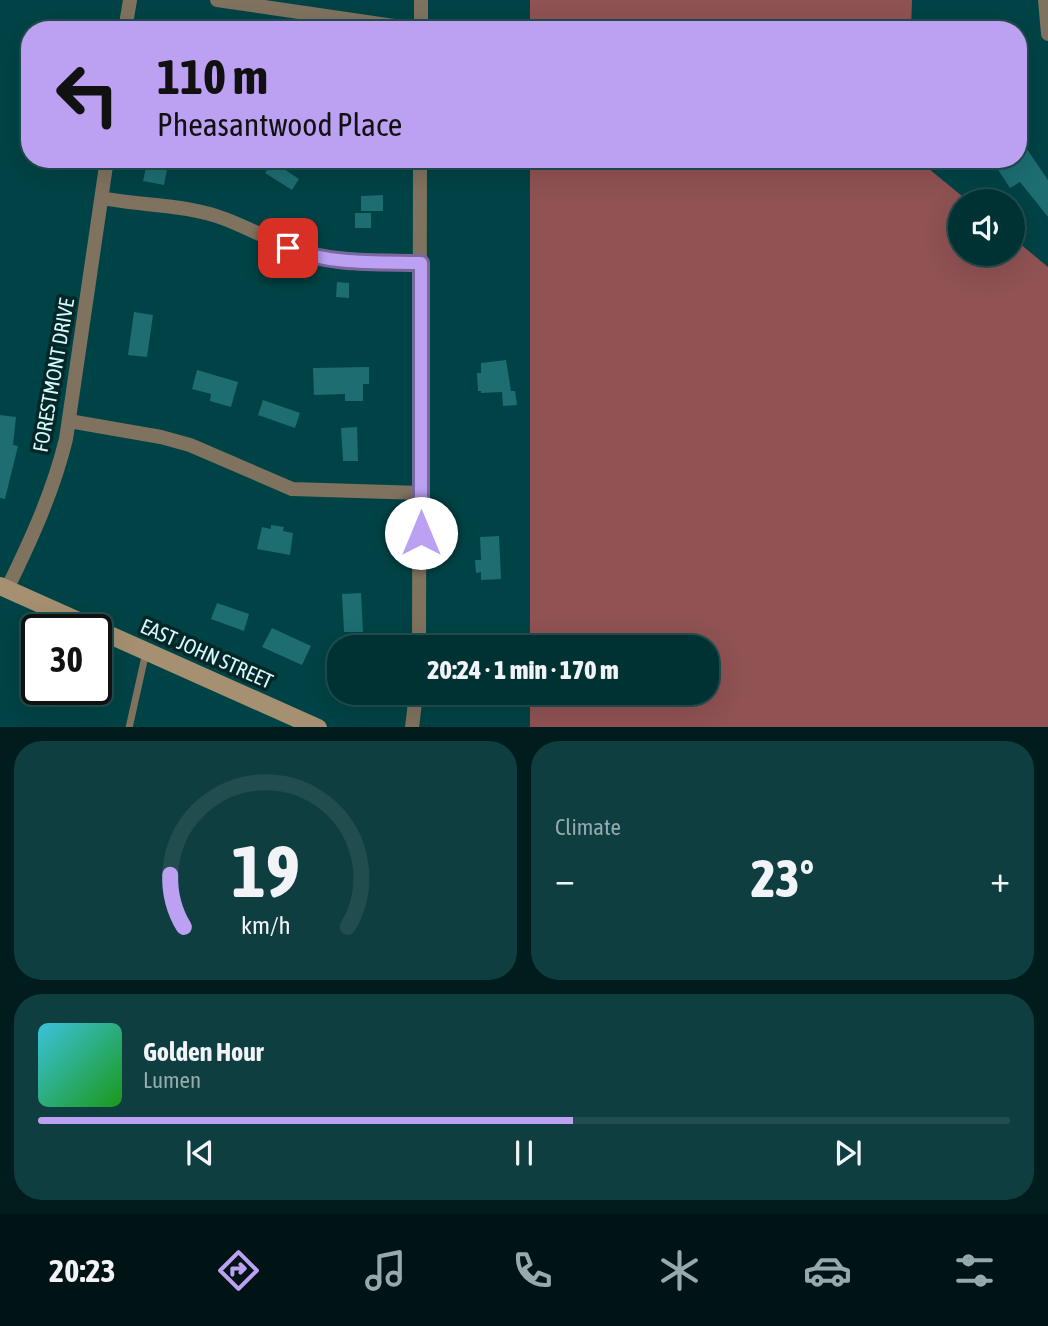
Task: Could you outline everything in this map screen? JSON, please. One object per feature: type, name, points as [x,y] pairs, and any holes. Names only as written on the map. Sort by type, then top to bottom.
[{"type":"main road","name":"EAST JOHN STREET","points":[[4,588],[318,727]]},
{"type":"street","points":[[126,21],[130,0]]},
{"type":"street","points":[[217,0],[349,21]]},
{"type":"street","points":[[421,0],[421,21]]},
{"type":"street","points":[[1045,0],[1048,34]]},
{"type":"street","name":"FORESTMONT DRIVE","points":[[4,588],[40,521],[58,471],[69,421],[106,168]]},
{"type":"street","points":[[419,635],[420,168]]},
{"type":"street","points":[[102,198],[224,218],[288,248],[317,258],[421,263]]},
{"type":"street","points":[[69,421],[162,437],[190,445],[292,489],[421,493]]},
{"type":"street","points":[[412,727],[415,705]]},
{"type":"lane","points":[[129,727],[146,651]]},
{"type":"shaded area","points":[[530,0],[912,0],[911,21],[530,21]]},
{"type":"shaded area","points":[[530,168],[928,168],[953,189],[948,189],[948,266],[1025,266],[1025,248],[1048,267],[1048,727],[530,727],[530,705],[719,705],[719,635],[530,635]]},
{"type":"building","points":[[1027,149],[1048,180],[1048,217],[1020,182],[1010,188],[997,168],[1027,168]]},
{"type":"building","points":[[146,168],[167,168],[164,185],[143,181]]},
{"type":"building","points":[[282,168],[299,179],[292,190],[265,173],[268,169]]},
{"type":"building","points":[[383,195],[383,211],[361,211],[361,196]]},
{"type":"building","points":[[355,213],[371,213],[371,228],[355,228]]},
{"type":"building","points":[[337,282],[349,283],[349,298],[336,297]]},
{"type":"building","points":[[134,312],[153,315],[147,357],[128,355]]},
{"type":"building","points":[[506,360],[511,391],[515,391],[517,405],[503,406],[502,392],[478,391],[477,373],[481,373],[481,363]]},
{"type":"building","points":[[369,367],[369,384],[363,384],[363,401],[345,401],[345,394],[314,395],[313,368]]},
{"type":"building","points":[[197,370],[238,382],[231,407],[210,401],[211,394],[192,389]]},
{"type":"building","points":[[263,400],[300,413],[295,428],[258,415]]},
{"type":"building","points":[[0,415],[16,417],[13,445],[18,446],[5,499],[0,498]]},
{"type":"building","points":[[357,427],[358,461],[343,461],[341,428]]},
{"type":"building","points":[[271,525],[284,527],[283,531],[293,533],[290,555],[257,549],[262,527],[271,529]]},
{"type":"building","points":[[499,536],[501,579],[481,580],[481,572],[476,573],[475,560],[481,560],[480,537]]},
{"type":"building","points":[[361,593],[363,632],[344,632],[342,594]]},
{"type":"building","points":[[217,603],[249,614],[244,631],[211,619]]},
{"type":"building","points":[[272,628],[311,646],[302,665],[262,647]]},
{"type":"route","points":[[288,248],[331,260],[421,263],[421,533]]}]
